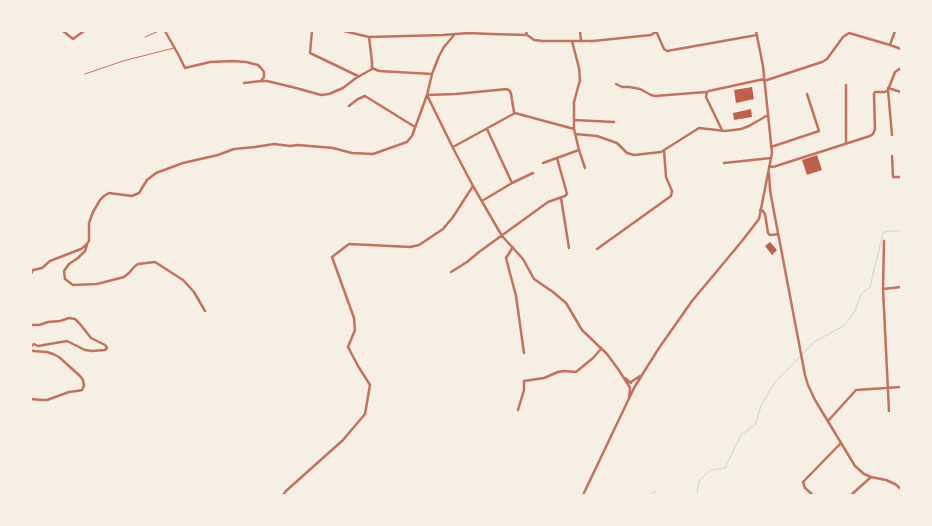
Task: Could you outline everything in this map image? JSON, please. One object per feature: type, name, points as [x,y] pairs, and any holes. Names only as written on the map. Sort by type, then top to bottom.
[{"type":"street","points":[[63,31],[73,39],[84,31]]},
{"type":"street","points":[[165,31],[185,68],[219,61],[246,62],[258,65],[261,68],[264,72],[264,76],[261,81]]},
{"type":"street","points":[[312,31],[310,53],[359,76]]},
{"type":"street","points":[[344,31],[369,37],[443,36],[469,33],[527,33],[534,40],[543,42],[593,41],[650,35],[656,31],[664,49],[668,51],[757,35]]},
{"type":"street","points":[[443,31],[443,36]]},
{"type":"street","points":[[580,31],[581,41]]},
{"type":"street","points":[[583,495],[642,375],[692,301],[759,219],[772,147],[761,56],[756,31]]},
{"type":"street","points":[[890,45],[895,31]]},
{"type":"street","points":[[616,84],[622,88],[629,87],[640,89],[655,96],[707,92],[764,80],[822,62],[827,59],[843,37],[849,33],[901,49]]},
{"type":"street","points":[[205,311],[194,292],[183,280],[155,262],[138,264],[134,266],[124,277],[97,284],[73,285],[65,279],[64,271],[69,264],[85,251],[89,241],[89,223],[100,200],[110,193],[132,196],[139,193],[147,180],[156,173],[182,163],[218,155],[234,149],[274,144],[333,148],[352,153],[373,154],[407,142],[412,136],[439,56],[444,47],[455,34]]},
{"type":"street","points":[[369,37],[372,68]]},
{"type":"street","points":[[572,41],[579,68],[580,80],[574,102],[574,129],[585,168]]},
{"type":"street","points":[[244,83],[268,81],[321,95],[329,94],[343,88],[372,68]]},
{"type":"street","points":[[372,68],[379,71],[432,74]]},
{"type":"street","points":[[892,135],[888,89],[895,72],[901,68]]},
{"type":"street","points":[[846,85],[846,143]]},
{"type":"street","points":[[427,94],[456,94],[507,89],[512,94],[515,113]]},
{"type":"street","points":[[769,166],[773,167],[870,136],[873,134],[875,129],[875,92],[885,92],[888,89],[901,92]]},
{"type":"street","points":[[707,92],[706,97],[722,130]]},
{"type":"street","points":[[427,94],[473,186],[502,236],[523,259],[534,279],[566,303],[582,330],[607,354],[624,378],[634,383],[635,387]]},
{"type":"street","points":[[772,147],[819,130],[807,94]]},
{"type":"street","points":[[349,106],[365,96],[415,127]]},
{"type":"street","points":[[453,148],[515,113],[574,129]]},
{"type":"street","points":[[575,134],[597,136],[617,143],[627,153],[634,155],[661,152],[700,128],[722,130],[741,129],[768,116]]},
{"type":"street","points":[[574,120],[614,122]]},
{"type":"street","points":[[487,129],[512,183]]},
{"type":"street","points":[[543,162],[579,150]]},
{"type":"street","points":[[597,249],[671,196],[672,191],[666,177],[664,150]]},
{"type":"street","points":[[892,156],[893,177],[901,177]]},
{"type":"street","points":[[452,272],[468,262],[548,202],[561,198],[567,194],[557,158]]},
{"type":"street","points":[[724,163],[771,158]]},
{"type":"street","points":[[769,166],[771,196],[805,375],[808,384],[855,466],[864,474],[886,480],[895,484],[901,489]]},
{"type":"street","points":[[482,201],[512,183],[533,173]]},
{"type":"street","points":[[283,495],[343,440],[365,414],[370,385],[348,347],[355,330],[354,318],[332,257],[349,244],[410,247],[419,246],[443,229],[453,217],[473,186]]},
{"type":"street","points":[[764,193],[770,189]]},
{"type":"street","points":[[762,200],[771,196]]},
{"type":"street","points":[[561,198],[569,248]]},
{"type":"street","points":[[760,210],[765,214],[768,233],[772,235],[778,234]]},
{"type":"street","points":[[884,242],[883,289],[889,412]]},
{"type":"street","points":[[31,274],[33,270],[42,268],[50,261],[81,249],[88,243]]},
{"type":"street","points":[[513,247],[506,258],[516,296],[524,353]]},
{"type":"street","points":[[883,289],[901,287]]},
{"type":"street","points":[[31,325],[60,321],[69,318],[75,319],[90,338],[105,345],[107,348],[105,350],[85,350],[67,342],[38,346],[34,344],[31,346]]},
{"type":"street","points":[[518,410],[524,390],[524,381],[544,378],[558,372],[576,372],[593,358],[601,349]]},
{"type":"street","points":[[31,350],[47,352],[59,357],[80,376],[83,380],[84,386],[82,390],[69,392],[47,400],[31,399]]},
{"type":"street","points":[[618,369],[629,387]]},
{"type":"street","points":[[629,400],[629,387],[631,382],[642,375]]},
{"type":"street","points":[[629,387],[632,389],[635,387]]},
{"type":"street","points":[[828,421],[856,390],[901,387]]},
{"type":"street","points":[[812,495],[805,488],[803,482],[841,443]]},
{"type":"street","points":[[851,495],[871,477]]},
{"type":"lane","points":[[145,37],[159,31]]},
{"type":"lane","points":[[85,74],[123,61],[174,48]]},
{"type":"building","points":[[752,87],[754,99],[736,103],[734,90]]},
{"type":"building","points":[[751,109],[752,117],[734,120],[733,113]]},
{"type":"building","points":[[817,155],[822,170],[807,175],[802,160]]},
{"type":"building","points":[[770,242],[777,250],[772,255],[765,246]]},
{"type":"waterway","points":[[697,495],[699,481],[710,470],[725,468],[741,435],[755,425],[761,406],[772,386],[814,342],[845,325],[855,311],[861,294],[870,287],[883,233],[889,231],[901,231]]},
{"type":"waterway","points":[[649,495],[655,491],[657,495]]},
{"type":"waterway","points":[[663,495],[677,495]]}]
